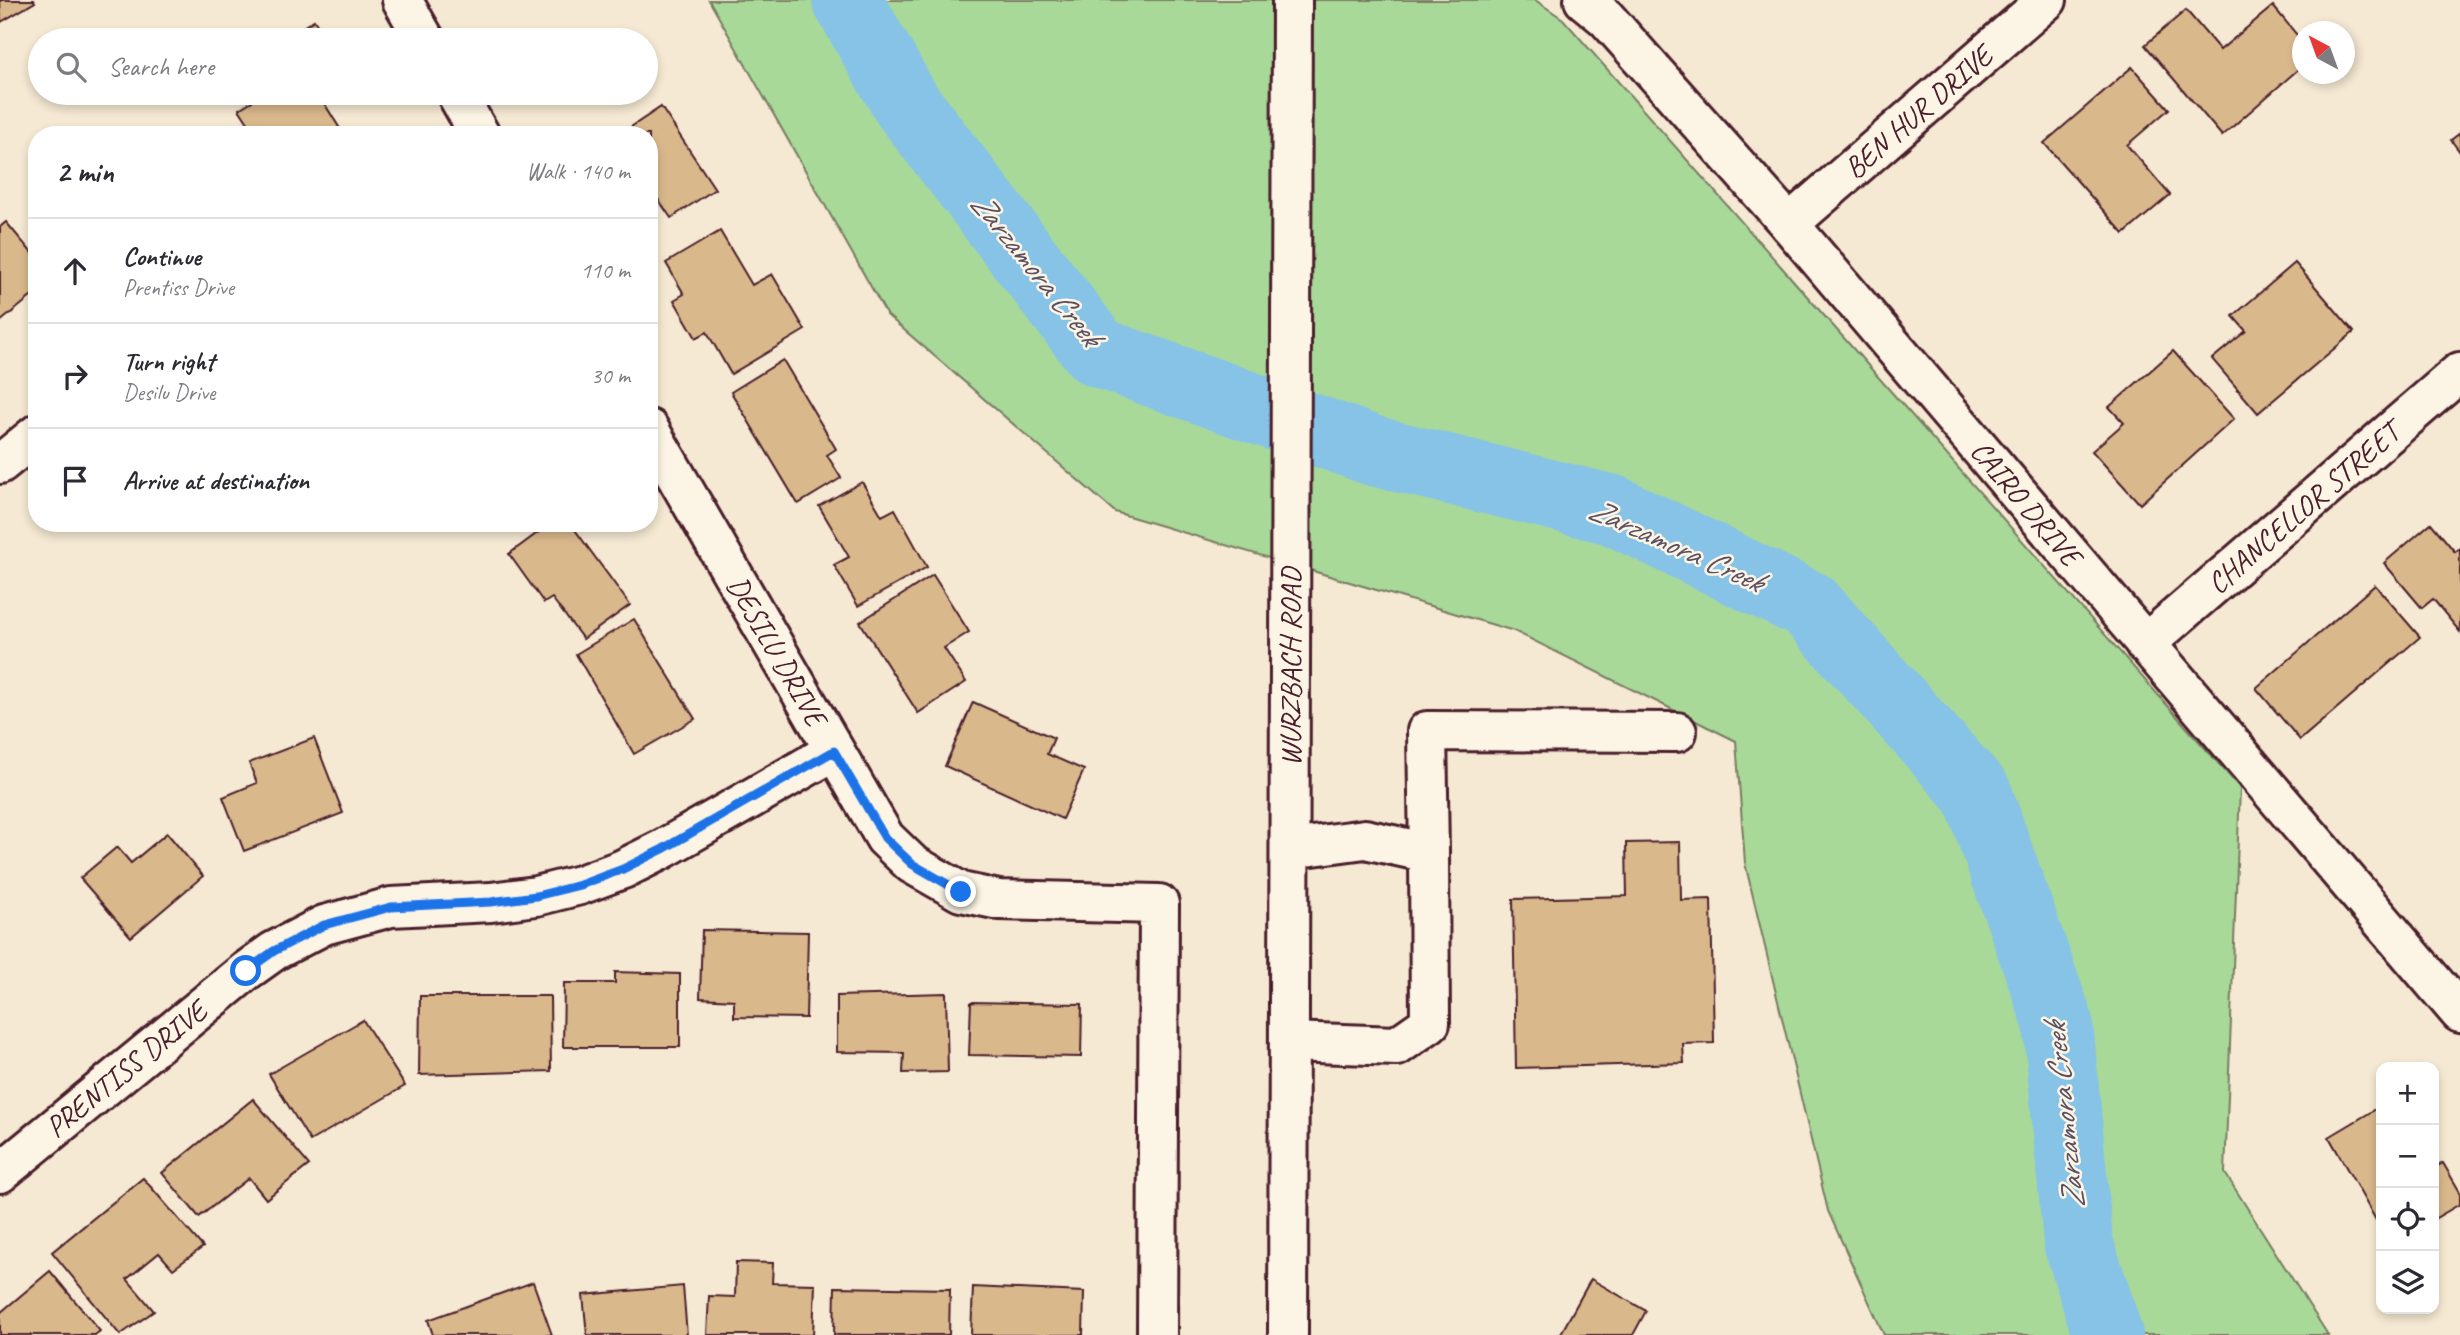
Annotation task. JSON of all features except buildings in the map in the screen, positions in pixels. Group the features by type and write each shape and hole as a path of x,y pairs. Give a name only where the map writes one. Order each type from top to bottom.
{"street":[{"path":"402,0 418,28"},
{"name":"WURZBACH ROAD","path":"1288,1335 1292,0"},
{"name":"CAIRO DRIVE","path":"1584,0 1606,18 1788,224 2460,1013"},
{"name":"BEN HUR DRIVE","path":"1788,224 2047,0"},
{"path":"463,105 475,126"},
{"name":"CHANCELLOR STREET","path":"2145,644 2460,372"},
{"path":"0,464 28,441"},
{"name":"DESILU DRIVE","path":"658,445 885,838 912,864 961,892 999,900 1159,904 1157,1335"},
{"path":"1289,1042 1397,1046 1430,1023 1427,731 1677,732"},
{"name":"PRENTISS DRIVE","path":"0,1173 246,971 274,951 304,935 324,925 391,907 491,902 536,896 580,885 623,869 663,849 834,751"},
{"path":"1290,849 1365,839 1429,853"}],"green space":[{"path":"709,0 1535,0 1563,19 2240,788 2225,1173 2328,1335 1884,1335 1828,1211 1745,863 1736,741 1514,631 1115,512 887,315"}],"waterway":[{"name":"Zarzamora Creek","path":"847,0 907,105 1097,352 1374,451 1613,510 1810,606 1977,793 2058,1022 2078,1242 2108,1335"}],"route":[{"path":"246,971 274,951 324,925 391,907 491,902 536,896 580,885 623,869 834,751 885,838 912,864 961,892"}]}
